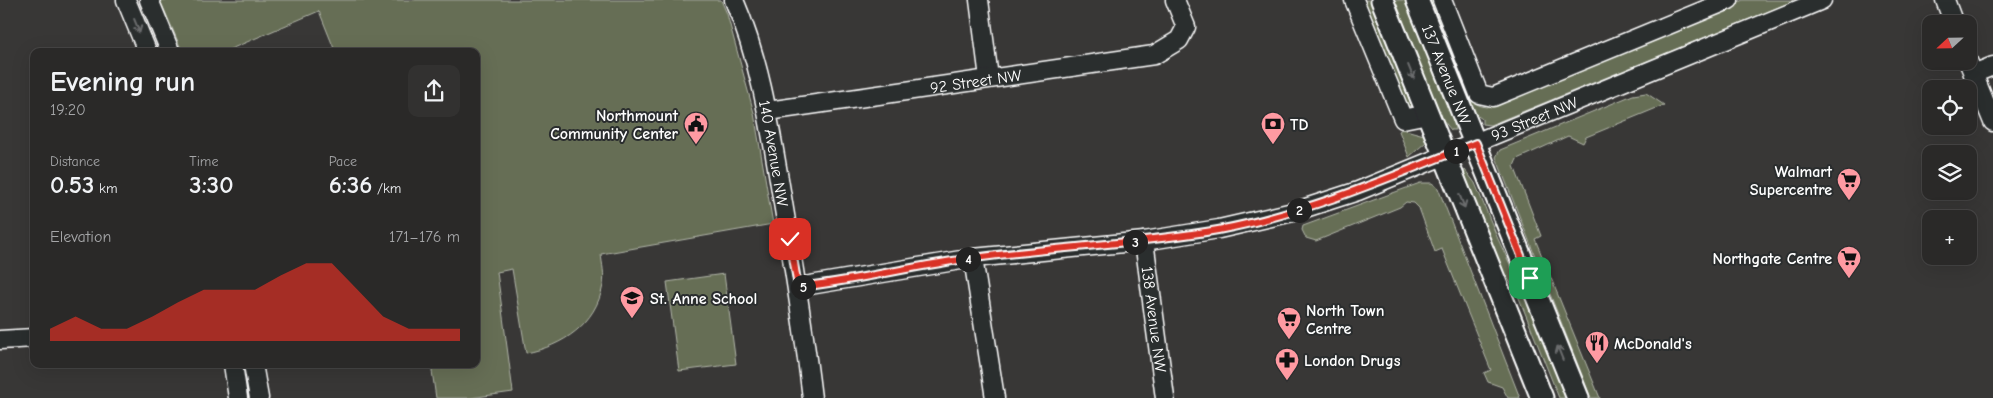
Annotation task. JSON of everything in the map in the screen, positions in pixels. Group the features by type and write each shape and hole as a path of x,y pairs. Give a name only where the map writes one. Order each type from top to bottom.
{"main road":[{"name":"137 Avenue NW","path":"1382,0 1542,398"},
{"name":"137 Avenue NW","path":"1417,0 1578,398"},
{"path":"1488,266 1541,363 1555,398"}],"street":[{"path":"126,0 146,48"},
{"path":"149,0 169,48"},
{"name":"140 Avenue NW","path":"734,0 748,33 768,111 798,287 812,398"},
{"path":"979,0 989,78"},
{"name":"92 Street NW","path":"768,111 1154,55 1179,40 1186,27 1175,0"},
{"name":"137 Avenue NW","path":"1354,0 1403,119 1428,114"},
{"name":"137 Avenue NW","path":"1442,0 1479,94 1493,97 1729,0"},
{"name":"93 Street NW","path":"798,287 973,258 1144,241 1219,229 1293,212 1358,191 1822,0"},
{"path":"1945,0 1951,15"},
{"path":"1978,67 1993,66"},
{"path":"1972,70 1993,122"},
{"name":"138 Avenue NW","path":"1144,241 1165,398"},
{"path":"973,258 995,398"},
{"path":"0,340 30,338"},
{"path":"234,368 238,398"},
{"path":"254,368 259,398"}],"green space":[{"path":"160,0 721,0 727,14 754,113 773,224 601,254 604,273 603,285 599,299 585,322 565,339 540,350 526,353 512,269 497,272 513,392 470,398 436,398 432,368 480,368 480,48 334,48 319,11 233,48 181,48"},
{"path":"1357,0 1373,0 1412,101 1410,109 1407,110"},
{"path":"1389,0 1407,0 1453,114 1455,130 1451,130 1443,120 1419,62"},
{"path":"1423,0 1436,0 1467,84 1468,93 1474,102 1486,107 1538,87 1577,68 1743,0 1796,0 1490,125 1482,124 1482,119 1474,113"},
{"path":"1646,93 1664,105 1586,137 1583,143 1568,136 1517,159 1514,166 1541,236 1535,239 1600,398 1591,398 1496,157 1500,150 1633,95"},
{"path":"1402,129 1424,135 1426,142 1409,157 1399,131"},
{"path":"1465,170 1475,183 1498,239 1526,298 1567,398 1559,398 1517,293 1493,255 1462,175"},
{"path":"1420,183 1432,183 1438,188 1520,398 1508,398 1502,387 1488,382 1484,373 1491,370 1442,249 1435,252 1419,208 1414,203 1406,202 1400,207 1316,241 1306,238 1302,230 1303,226"},
{"path":"724,274 736,364 679,371 667,282"}],"place":[{"name":"Northmount Community Center","path":"696,145"},
{"name":"TD","path":"1273,145"},
{"name":"Walmart Supercentre","path":"1849,201"},
{"name":"Northgate Centre","path":"1849,279"},
{"name":"St. Anne School","path":"632,319"},
{"name":"North Town Centre","path":"1289,340"},
{"name":"McDonald's","path":"1597,364"},
{"name":"London Drugs","path":"1287,381"}],"route":[{"path":"790,239 798,287 814,286 973,258 1144,241 1219,229 1293,212 1358,191 1476,143 1530,278"}]}
